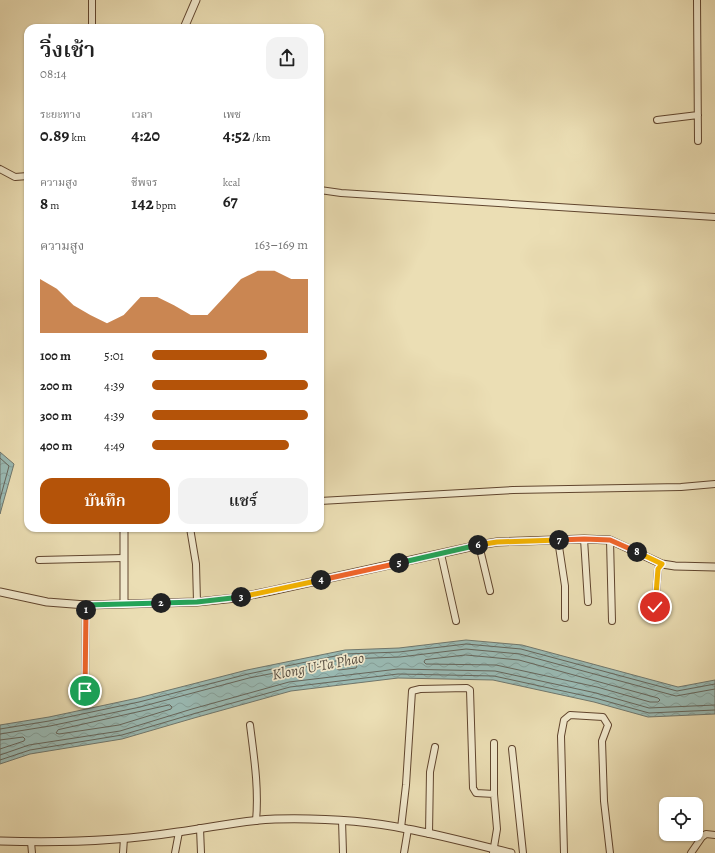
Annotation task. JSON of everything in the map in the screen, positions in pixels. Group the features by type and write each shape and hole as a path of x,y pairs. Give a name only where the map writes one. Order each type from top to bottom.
{"street":[{"path":"92,0 92,24"},
{"path":"186,24 196,0"},
{"path":"697,0 698,141"},
{"path":"657,120 698,114"},
{"path":"0,169 15,176 24,176"},
{"path":"324,191 341,193 715,217"},
{"path":"324,500 512,490 681,487 715,484"},
{"path":"124,532 124,603"},
{"path":"191,532 196,564 197,602"},
{"path":"584,539 588,602"},
{"path":"0,592 46,602 86,605 197,602 257,594 497,542 584,539 610,540 662,564 675,566 715,567"},
{"path":"558,540 565,586 565,618"},
{"path":"610,540 612,620"},
{"path":"479,545 490,591"},
{"path":"441,554 456,621"},
{"path":"39,560 124,558"},
{"path":"655,607 658,569 662,564"},
{"path":"85,691 86,605"},
{"path":"404,853 406,786 412,691 420,689 467,688 470,690 473,788 476,793 494,794"},
{"path":"564,853 561,736 564,720 570,715 603,717 608,725 602,741 604,800 610,853"},
{"path":"250,725 258,800 256,821"},
{"path":"493,851 497,830 494,794 494,743"},
{"path":"429,834 430,772 435,747"},
{"path":"512,749 523,853"},
{"path":"0,841 31,842 124,838 274,819 342,820 404,828 493,851 511,853"},
{"path":"342,820 343,853"},
{"path":"200,828 201,853"},
{"path":"175,853 179,832"},
{"path":"691,853 702,837 706,834 715,835"},
{"path":"123,853 124,838"},
{"path":"31,842 32,853"}],"water":[{"path":"0,452 14,464 0,514"},
{"name":"Klong U-Ta Phao","path":"466,640 522,645 678,687 715,680 715,714 648,717 594,702 493,680 398,678 291,691 122,739 30,754 0,764 0,725 49,717 138,698 247,670 345,650 399,648"}],"route":[{"path":"85,691 86,605 197,602 236,598 497,542 584,539 610,540 662,564 658,569 655,607"}]}
